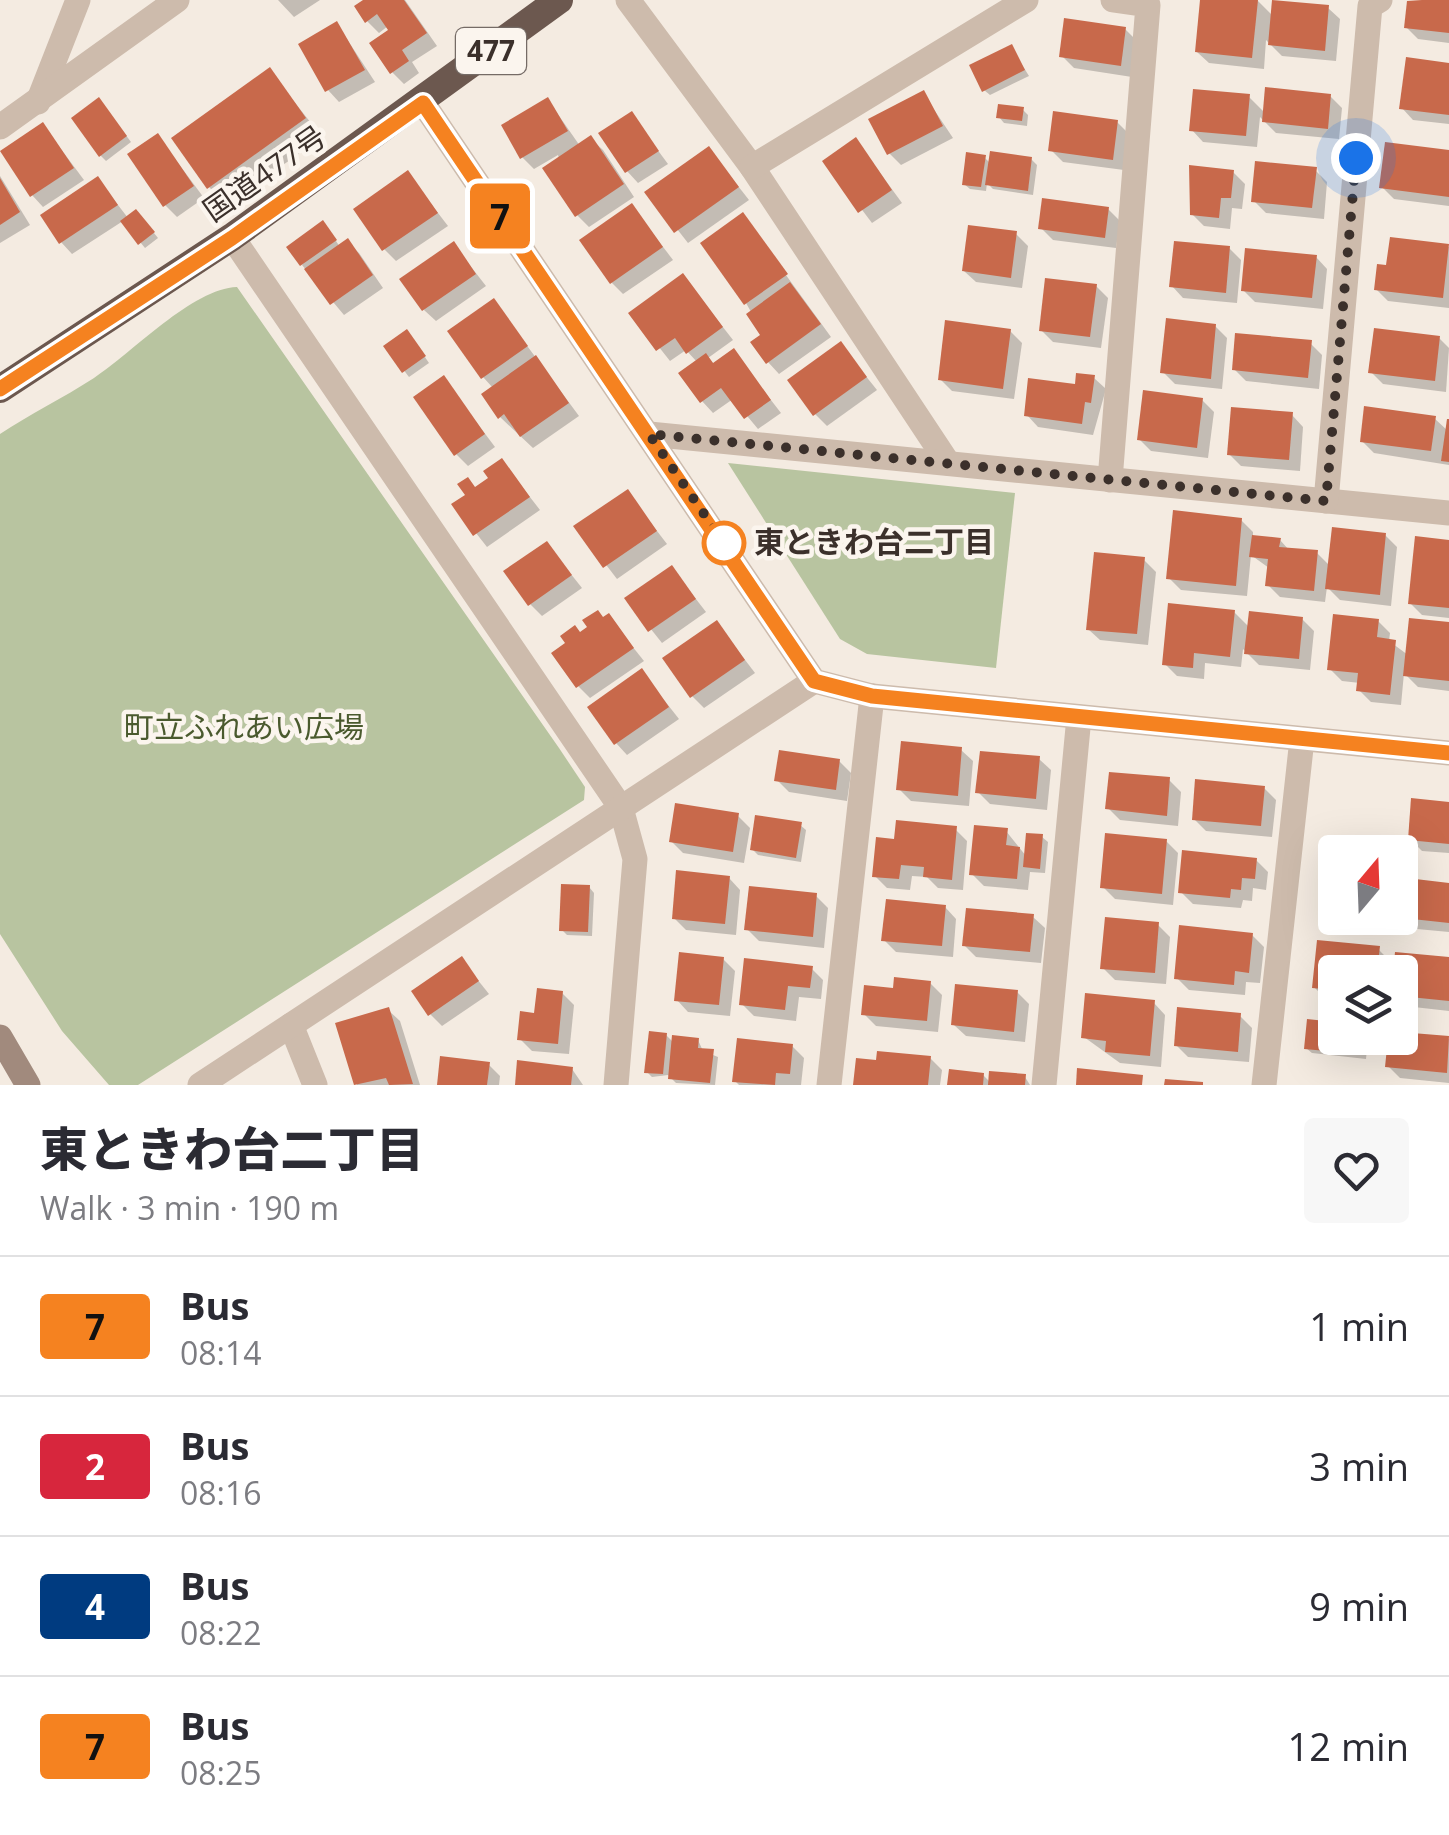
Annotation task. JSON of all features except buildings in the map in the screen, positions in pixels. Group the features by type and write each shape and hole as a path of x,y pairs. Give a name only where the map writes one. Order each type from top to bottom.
{"highway":[{"name":"国道477号","path":"0,388 232,238 423,103 559,0"}],"main road":[{"path":"0,1037 28,1085"}],"street":[{"path":"38,102 78,0"},
{"path":"0,127 177,0"},
{"path":"628,0 752,167 948,464"},
{"path":"752,167 1026,0"},
{"path":"1110,480 1152,3 1113,0"},
{"path":"1326,501 1370,6 1380,0"},
{"path":"423,103 814,681 872,696 1449,753"},
{"path":"232,238 621,808 635,859 616,1085"},
{"path":"649,434 1449,513"},
{"path":"200,1085 814,681"},
{"path":"829,1085 872,696"},
{"path":"1044,1085 1079,717"},
{"path":"1264,1085 1302,738"},
{"path":"291,1025 314,1085"}],"green space":[{"name":"町立ふれあい広場","path":"237,287 559,748 585,787 584,800 138,1085 109,1085 62,1031 0,934 0,434 94,378 201,298"},
{"path":"728,463 1015,493 996,668 867,654 840,639"}],"bus line":[{"name":"7","path":"0,389 232,238 423,103 814,681 872,696 1449,753"}],"place":[{"name":"東ときわ台二丁目","path":"724,543"}],"route":[{"path":"724,543 649,434 1326,501 1356,158"}]}
